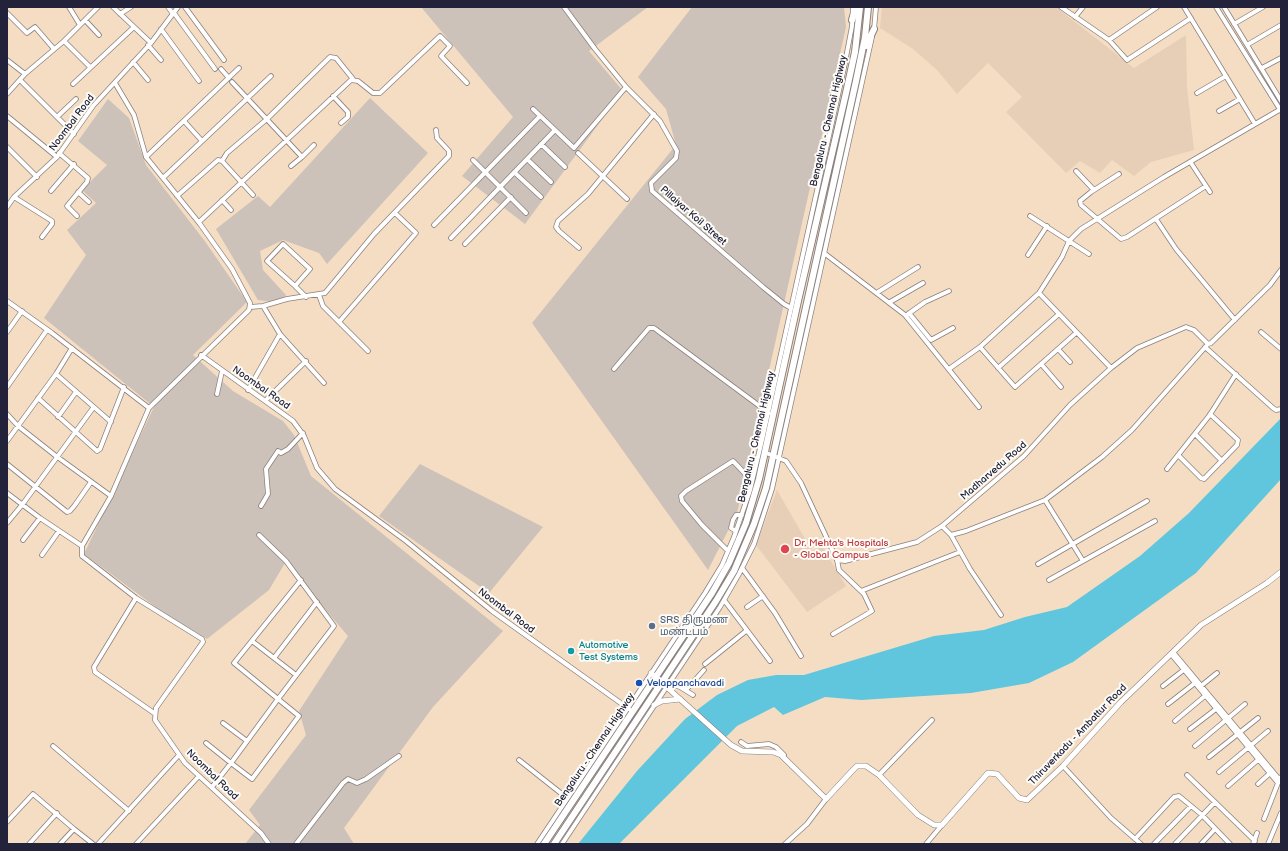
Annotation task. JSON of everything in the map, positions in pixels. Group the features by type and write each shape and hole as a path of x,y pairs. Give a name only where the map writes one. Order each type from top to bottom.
{"highway":[{"path":"852,20 856,7"},
{"name":"Bengaluru - Chennai Highway","path":"544,844 633,712 654,675 694,621 729,563 749,514 793,308 853,59 860,7"},
{"name":"Bengaluru - Chennai Highway","path":"554,844 666,684 734,571 758,512 776,456 865,37 868,7"},
{"path":"854,90 868,41 874,30"}],"main road":[{"name":"Thiruverkadu - Ambattur Road","path":"942,825 988,773 997,774 1019,798 1027,800 1062,766 1120,702 1201,625 1267,583 1281,572"},
{"path":"654,675 666,684 729,743 742,751 778,753 826,799 857,766 866,766 879,775 918,815 934,825 942,825"},
{"path":"654,705 666,700 682,700"}],"street":[{"path":"69,7 80,25"},
{"path":"7,94 25,74 64,41 98,7"},
{"path":"113,7 150,44 161,60"},
{"path":"120,14 131,7"},
{"path":"168,7 215,69"},
{"name":"Noombal Road","path":"7,207 14,197 37,177 58,155 93,106 150,44 178,7"},
{"path":"185,7 224,60"},
{"name":"Pillaiyar Koil Street","path":"564,7 595,50 626,88 654,114 664,126 678,155 651,183 652,191 763,287 793,308"},
{"path":"793,308 844,68 853,7"},
{"path":"562,844 654,705 666,684 724,600 742,568 765,513 776,456 824,253 874,30 876,7"},
{"path":"1060,7 1066,9 1108,40 1127,60 1191,18"},
{"path":"1075,17 1083,7"},
{"path":"1108,40 1157,7"},
{"path":"1184,7 1255,124"},
{"path":"949,370 980,347 1039,293 1062,257 1074,234 1096,218 1280,110 1216,7"},
{"path":"1224,7 1281,101"},
{"path":"1234,24 1263,7"},
{"path":"7,13 27,33 35,27 54,49"},
{"path":"85,20 99,35"},
{"path":"1247,44 1281,25"},
{"path":"73,84 134,27"},
{"path":"161,29 199,81"},
{"path":"178,196 218,160 222,161 232,149 267,119 330,57 336,58 354,79 373,93 380,92 440,36 450,46 441,56 467,83"},
{"path":"64,41 90,67"},
{"path":"1262,68 1281,58"},
{"path":"7,60 25,74"},
{"path":"133,62 148,80"},
{"path":"146,157 231,80 239,68"},
{"path":"221,69 302,157"},
{"path":"163,178 271,76"},
{"path":"1197,93 1226,76"},
{"path":"198,222 348,82 354,79"},
{"path":"20,80 74,134"},
{"path":"115,83 134,115 146,157 198,222 232,269 250,303 249,310 201,355 149,408 111,496 82,546 82,556 136,598 202,639 203,642 154,713 95,672 94,667 136,598"},
{"path":"533,109 574,148 626,88"},
{"path":"333,96 348,112 348,116 341,123"},
{"path":"57,117 76,99"},
{"path":"1219,111 1240,99"},
{"path":"579,248 559,231 556,227 558,221 588,194 654,114"},
{"path":"7,116 58,155 74,164 88,178 67,206 78,216"},
{"path":"434,225 540,116"},
{"path":"184,121 202,141"},
{"path":"250,307 263,306 287,298 306,297 325,293 374,234 449,156 449,151 437,138 436,130"},
{"path":"451,238 555,130"},
{"path":"542,144 565,167"},
{"path":"291,166 314,145"},
{"path":"7,147 37,177"},
{"path":"578,153 627,199"},
{"path":"527,159 551,182"},
{"path":"473,160 526,213"},
{"path":"222,161 252,195"},
{"path":"1192,163 1210,192"},
{"path":"51,191 74,164"},
{"path":"1076,171 1094,190"},
{"path":"514,172 541,197"},
{"path":"1119,174 1080,201 1082,205 1096,218 1121,239 1127,237 1156,219 1206,186"},
{"path":"78,192 89,202"},
{"path":"14,197 52,221 52,224 42,237"},
{"path":"465,244 511,197"},
{"path":"222,200 231,210"},
{"path":"339,322 416,233 395,213"},
{"path":"1030,216 1089,254"},
{"path":"1156,219 1176,248 1235,320"},
{"path":"1028,255 1047,226"},
{"path":"306,297 267,261 283,244 310,269"},
{"path":"824,253 907,314 979,407"},
{"path":"294,286 314,264"},
{"path":"878,292 918,267"},
{"path":"951,535 966,531 1045,500 1102,457 1132,430 1206,345 1214,341 1270,285 1281,270"},
{"path":"890,302 924,283"},
{"path":"907,314 925,302 949,291"},
{"path":"1039,293 1111,368"},
{"path":"319,295 323,306 368,351"},
{"path":"7,301 124,387 149,408"},
{"path":"263,306 280,334 306,361 324,383"},
{"path":"7,332 22,311"},
{"path":"998,368 1059,314"},
{"name":"Madharvedu Road","path":"838,560 845,561 918,542 942,526 1024,456 1070,405 1111,368 1137,348 1182,327 1192,329 1206,345 1273,408 1276,410 1281,409"},
{"path":"614,369 649,328 654,328 770,414"},
{"path":"929,341 953,328"},
{"path":"7,387 9,381 48,330"},
{"path":"1261,332 1281,349"},
{"path":"980,347 1015,387 1042,365 1076,333"},
{"path":"248,390 280,334"},
{"path":"7,441 56,374 72,348"},
{"path":"1058,349 1070,362"},
{"name":"Noombal Road","path":"201,355 248,390 266,400 291,419 303,434 317,468 335,489 406,541 492,611 633,712"},
{"path":"266,400 306,361"},
{"path":"1042,365 1061,387"},
{"path":"217,394 222,371"},
{"path":"56,374 93,408 111,422"},
{"path":"1167,469 1210,414 1236,374"},
{"path":"38,398 97,451 100,450 124,387"},
{"path":"58,416 76,392"},
{"path":"7,523 22,505 56,456 93,408"},
{"path":"7,414 18,426 56,456 111,496"},
{"path":"1178,455 1204,479 1238,442 1210,414"},
{"path":"261,506 268,494 266,469 278,451 281,453 288,449 303,434"},
{"path":"1195,434 1222,461"},
{"path":"537,844 627,708 654,675 705,593 728,551 742,515 762,452 776,456 788,463 801,483 838,560 839,570 861,591 872,613 833,634"},
{"path":"728,551 702,525 682,501 681,496 686,491 732,461 752,481"},
{"path":"7,464 67,512 76,505 91,482"},
{"path":"7,493 40,518 82,546"},
{"path":"1045,500 1083,561"},
{"path":"1038,564 1074,545 1147,501"},
{"path":"736,531 731,528 733,520 736,515 742,515"},
{"path":"23,540 40,518"},
{"path":"1049,580 1155,521"},
{"path":"942,526 951,535 960,552 1001,615"},
{"path":"42,556 59,531"},
{"path":"212,787 334,626 286,560 259,535"},
{"path":"861,591 960,552"},
{"path":"742,568 763,596 801,656"},
{"path":"206,743 252,779 299,716 234,663 300,580"},
{"path":"747,607 763,596"},
{"path":"724,600 770,661"},
{"path":"274,658 317,602"},
{"path":"705,664 746,631 746,629"},
{"path":"252,641 296,675"},
{"path":"1172,653 1195,683 1250,746 1269,774 1279,780"},
{"path":"1185,669 1202,686 1216,709 1227,719"},
{"path":"1163,686 1185,669"},
{"path":"686,690 704,670"},
{"path":"1202,686 1217,673"},
{"path":"1168,704 1195,683"},
{"path":"666,684 686,690 693,695"},
{"path":"1175,721 1207,695"},
{"path":"1195,746 1245,704"},
{"path":"1190,729 1216,709"},
{"name":"Noombal Road","path":"154,713 158,725 173,743 179,755 199,776 263,835 269,844"},
{"path":"1209,757 1258,718"},
{"path":"879,775 932,720"},
{"path":"223,723 247,741"},
{"path":"1219,772 1268,731"},
{"path":"740,742 747,746 764,744 773,745 787,760"},
{"path":"53,746 129,811"},
{"path":"98,844 179,755"},
{"path":"296,844 343,783 348,780 356,783 366,779 399,756"},
{"path":"1259,758 1279,780"},
{"path":"1228,786 1259,758"},
{"path":"519,760 567,798"},
{"path":"1062,766 1111,818 1141,844"},
{"path":"1258,784 1269,774"},
{"path":"1187,775 1254,843 1257,833"},
{"path":"136,844 199,776"},
{"path":"1264,819 1279,780"},
{"path":"7,822 33,794 93,844"},
{"path":"1135,839 1174,797 1181,797 1202,815 1227,843"},
{"path":"785,844 807,824 826,799"},
{"path":"1175,844 1215,802"},
{"path":"1154,844 1192,806"},
{"path":"29,844 57,813"},
{"path":"1268,844 1281,813"},
{"path":"926,844 942,825"},
{"path":"60,844 74,828"},
{"path":"1201,844 1215,828"}],"shaded area":[{"path":"421,7 648,7 589,51 623,91 525,224 462,176 513,117"},
{"path":"692,7 844,7 846,27 737,513 708,570 532,323 676,145 666,109 638,77"},
{"path":"882,7 1056,7 1134,68 1186,35 1187,87 1194,150 1151,162 1134,176 1112,160 1100,173 1080,161 1066,173 1006,112 1022,97 988,63 957,94 937,70 913,49 880,28"},
{"path":"370,98 428,153 327,264 319,253 283,240 260,251 263,270 286,295 281,303 258,300 216,229 258,196 270,207"},
{"path":"108,99 129,118 146,165 204,240 247,302 193,355 233,391 283,421 294,435 311,476 503,631 433,707 344,828 354,844 245,844 260,825 249,810 306,735 299,711 348,636 285,563 269,590 207,639 161,611 84,554 154,407 44,318 86,255 67,230 96,203 82,190 107,165 78,141"},
{"path":"420,464 543,527 489,593 379,516"},
{"name":"Dr. Mehta's Hospitals - Global Campus","path":"777,490 812,551 822,546 846,586 807,612 756,545"}],"water":[{"path":"1281,418 1281,479 1196,573 1073,662 1029,683 971,693 861,700 825,697 783,715 774,707 737,726 619,844 578,844 637,771 685,719 717,695 748,680 776,675 804,675 934,636 984,630 1025,617 1067,607 1140,556 1189,513"}],"place":[{"name":"Dr. Mehta's Hospitals - Global Campus","path":"785,549"},
{"name":"SRS திருமண மண்டபம்","path":"652,626"},
{"name":"Automotive Test Systems","path":"571,651"},
{"name":"Velappanchavadi","path":"639,683"}]}
